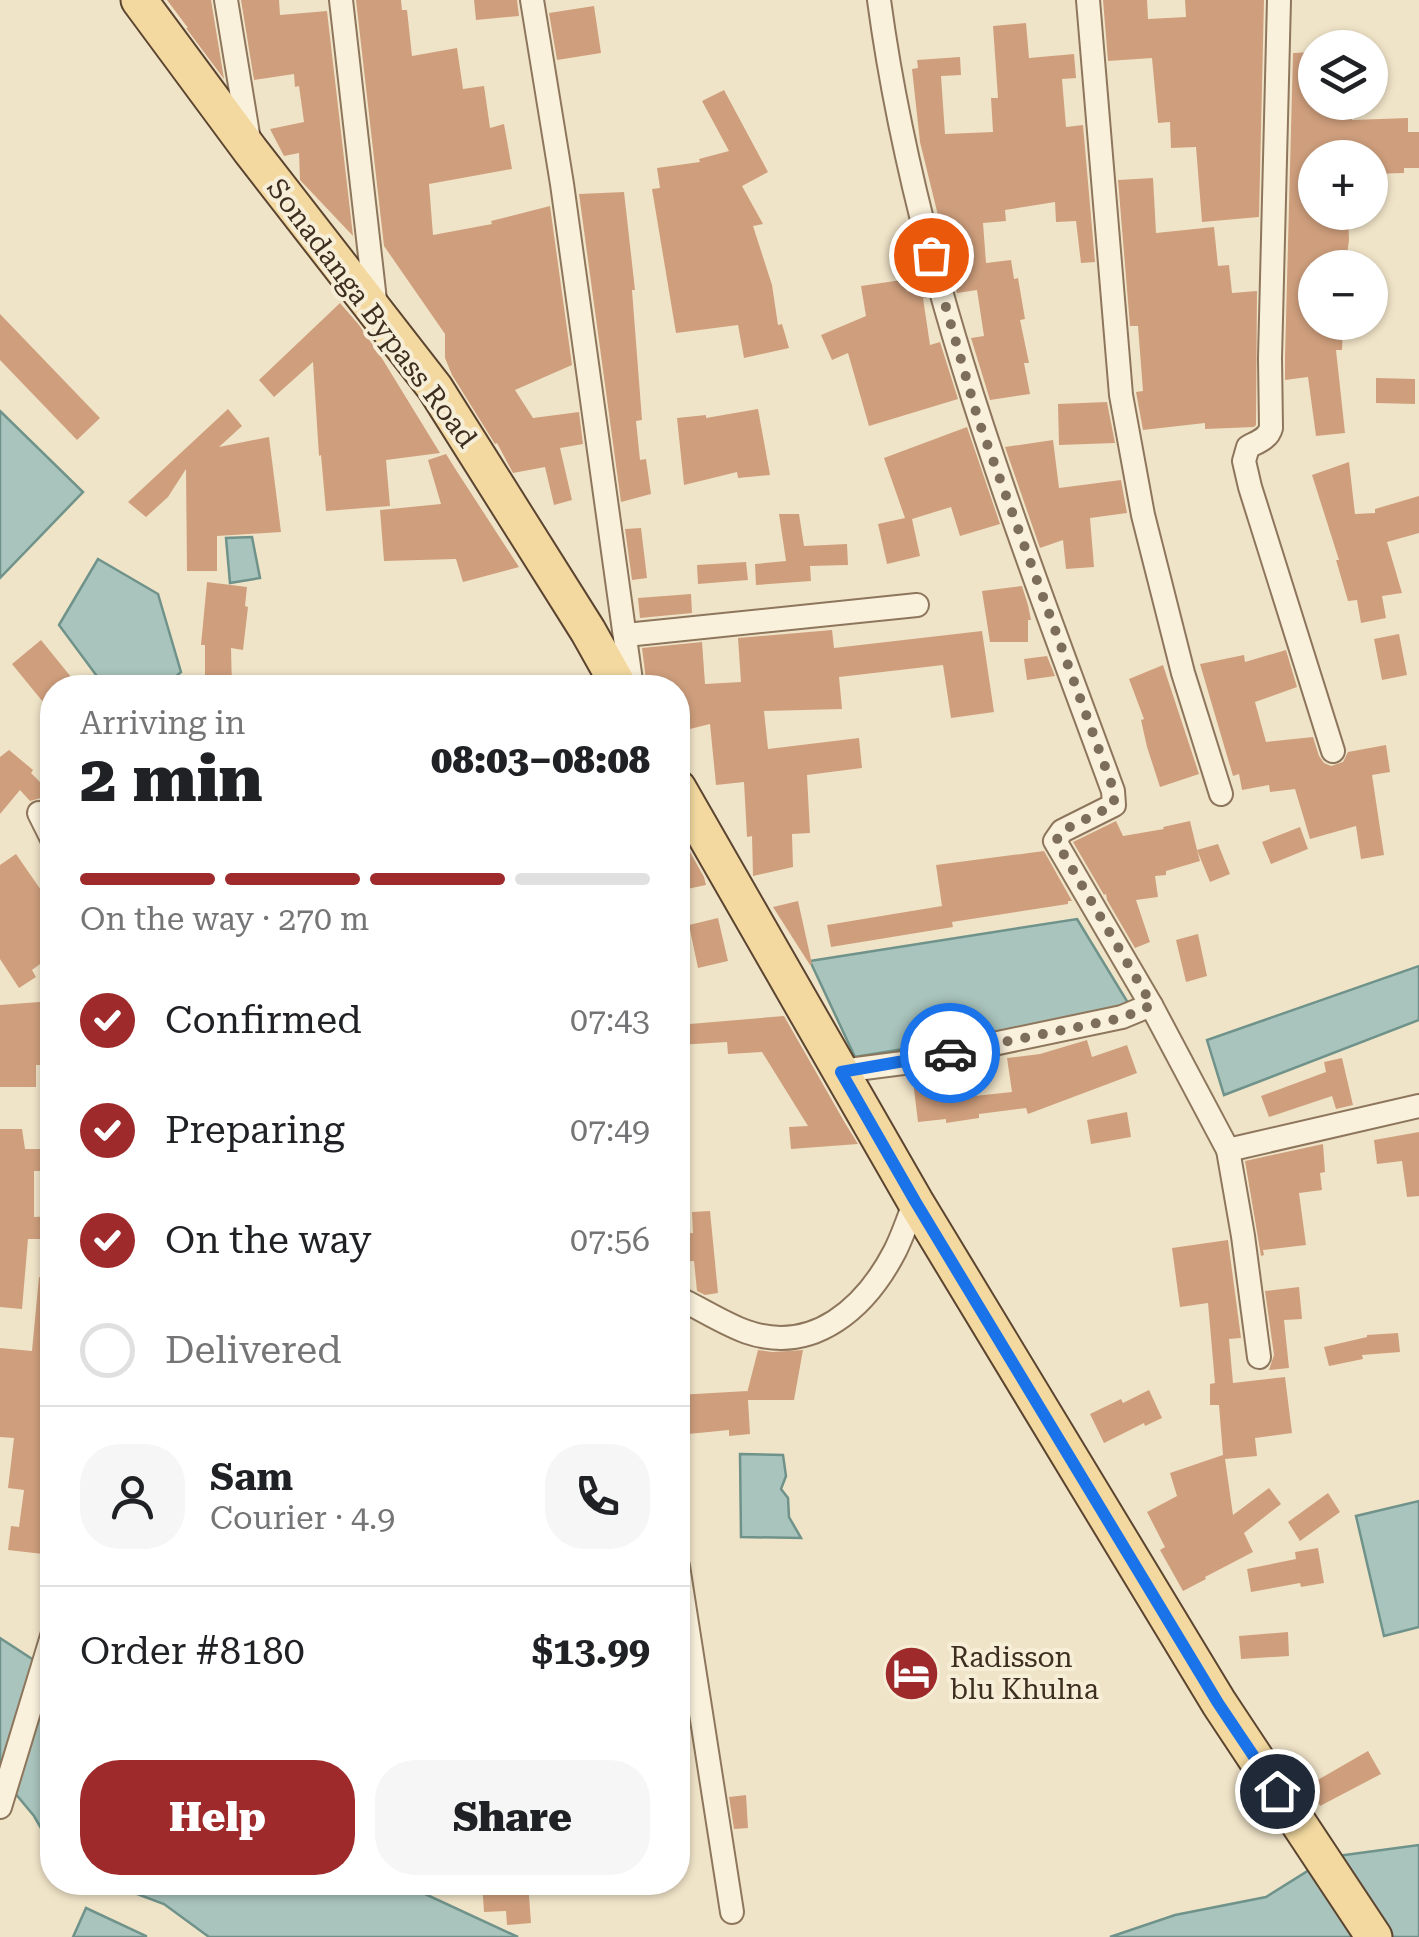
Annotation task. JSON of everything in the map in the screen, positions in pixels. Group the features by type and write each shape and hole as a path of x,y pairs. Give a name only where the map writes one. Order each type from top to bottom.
{"main road":[{"name":"Sonadanga Bypass Road","path":"139,0 435,388 613,675"},
{"path":"690,809 915,1201 1218,1703 1374,1937"}],"street":[{"path":"226,0 250,150"},
{"path":"341,0 376,312"},
{"path":"532,0 562,184 630,675"},
{"path":"879,0 904,146 940,292 984,437 1114,791 1114,805 1062,831 1056,841 1152,1005 1228,1150 1260,1356"},
{"path":"1088,0 1121,395 1143,516 1183,674 1221,794"},
{"path":"1279,0 1271,428 1270,434 1248,447 1244,461 1333,751"},
{"path":"626,636 916,605"},
{"path":"841,1072 1122,1018 1152,1005"},
{"path":"1228,1150 1419,1106"},
{"path":"690,1304 748,1332 788,1339 819,1332 843,1317 872,1288 895,1251 915,1201"},
{"path":"690,1643 732,1912"},
{"path":"0,1807 40,1678"}],"water":[{"path":"0,411 83,492 0,578"},
{"path":"252,537 260,578 230,583 226,538"},
{"path":"98,559 158,594 181,672 96,675 59,625"},
{"path":"1077,919 1133,1011 855,1057 810,961"},
{"path":"1419,966 1419,1020 1224,1095 1207,1040"},
{"path":"740,1454 783,1455 786,1476 781,1489 788,1498 789,1517 801,1538 741,1537"},
{"path":"1419,1501 1419,1627 1384,1636 1356,1516"},
{"path":"0,1638 40,1664 40,1826 0,1775"},
{"path":"1419,1845 1419,1937 1110,1937 1175,1915 1266,1897 1330,1857"},
{"path":"140,1895 427,1895 518,1937 209,1937 164,1904"},
{"path":"86,1908 146,1936 146,1937 73,1937"}],"building":[{"path":"167,0 211,0 224,79 186,28"},
{"path":"241,0 279,0 280,15 327,11 353,236 300,180 299,153 284,156 270,129 304,122 299,86 295,87 294,74 254,80"},
{"path":"356,0 401,0 402,10 407,10 412,56 457,48 463,89 484,86 490,128 504,124 512,169 429,184 433,235 492,224 491,221 550,206 572,365 515,390 533,418 579,412 583,444 560,448 572,500 554,505 545,467 513,473 452,375 445,358 445,334 384,246"},
{"path":"474,0 517,0 519,16 476,20"},
{"path":"1103,0 1147,0 1148,19 1186,17 1185,0 1264,0 1259,217 1202,222 1196,147 1171,148 1170,122 1158,123 1152,58 1108,61"},
{"path":"594,6 601,53 557,60 549,13"},
{"path":"1026,23 1029,58 1074,54 1076,78 1062,79 1066,127 1083,125 1095,262 1081,263 1076,221 1056,222 1055,202 1005,210 1006,221 983,223 986,263 1011,260 1014,279 1018,278 1025,319 1020,320 1029,363 1024,363 1030,394 990,400 971,338 984,336 977,290 957,293 920,142 912,69 918,68 917,60 960,57 961,75 941,76 945,134 993,132 991,98 998,98 993,26"},
{"path":"1293,53 1298,53 1298,120 1408,118 1408,132 1419,132 1419,168 1404,168 1404,173 1388,173 1388,140 1298,140 1298,230 1349,230 1348,250 1298,250 1298,340 1342,340 1342,350 1336,350 1345,433 1316,436 1308,377 1285,380"},
{"path":"724,90 768,172 742,186 763,224 753,226 772,285 778,325 782,324 789,348 744,358 738,325 676,333 652,189 660,188 657,168 700,162 699,159 729,151 702,101"},
{"path":"1153,178 1156,233 1214,227 1218,266 1229,265 1232,293 1257,291 1254,427 1205,429 1205,423 1143,430 1136,392 1143,391 1138,326 1130,326 1118,180"},
{"path":"624,192 635,290 642,420 636,421 640,460 646,459 651,494 621,502 579,194"},
{"path":"922,277 930,345 940,342 958,399 869,426 848,353 832,360 821,335 866,316 861,286"},
{"path":"340,303 383,360 440,453 386,460 390,506 326,511 313,362 274,397 259,380"},
{"path":"0,314 100,418 77,440 0,360"},
{"path":"1376,378 1415,379 1415,404 1376,403"},
{"path":"1107,402 1115,443 1059,445 1058,404"},
{"path":"228,409 242,426 219,447 269,437 281,532 217,536 217,571 187,571 186,469 168,497 146,517 128,502"},
{"path":"758,409 770,475 738,478 737,472 684,485 677,418 706,418"},
{"path":"967,427 1000,524 960,536 951,507 912,519 920,556 887,564 878,524 905,518 884,458"},
{"path":"1053,440 1059,488 1121,480 1127,513 1090,518 1094,567 1066,569 1063,540 1040,548 1005,447"},
{"path":"446,454 519,567 463,582 456,559 384,561 380,510 441,504 428,460"},
{"path":"1349,462 1355,514 1375,513 1375,509 1419,496 1419,533 1387,542 1402,593 1382,596 1386,618 1361,623 1357,600 1348,601 1312,475"},
{"path":"779,514 799,514 804,546 847,544 848,565 810,566 811,581 756,585 755,564 786,561"},
{"path":"641,528 647,578 632,580 625,529"},
{"path":"746,562 748,580 698,584 697,565"},
{"path":"207,582 247,587 243,650 231,648 232,675 205,675 205,645 201,645"},
{"path":"1022,586 1031,620 1028,642 990,642 982,591"},
{"path":"691,594 692,613 640,618 638,598"},
{"path":"832,630 834,648 982,631 994,712 951,718 943,665 839,677 842,709 764,711 768,749 859,738 862,768 807,775 810,833 792,834 793,867 753,876 744,782 716,785 710,724 690,729 690,675 645,675 642,648 702,642 705,684 741,682 738,638"},
{"path":"1399,634 1407,675 1382,680 1374,639"},
{"path":"41,640 69,675 40,675 40,698 12,664"},
{"path":"1286,650 1297,687 1255,702 1266,742 1313,737 1319,756 1331,766 1343,762 1348,752 1386,745 1390,772 1372,775 1384,855 1361,859 1356,826 1310,839 1295,789 1270,792 1269,785 1242,790 1239,774 1233,776 1200,664 1244,655 1245,662"},
{"path":"1047,656 1055,676 1027,680 1024,659"},
{"path":"1163,665 1199,774 1160,787 1147,747 1141,720 1144,719 1129,679"},
{"path":"9,750 33,770 31,773 40,782 40,798 30,801 20,790 0,814 0,757"},
{"path":"1116,821 1123,836 1190,821 1200,861 1155,876 1158,897 1136,900 1150,942 1135,948 1073,842"},
{"path":"1300,827 1308,849 1271,864 1262,842"},
{"path":"1218,844 1230,874 1210,882 1197,850"},
{"path":"1044,851 1072,901 1068,904 831,947 827,925 942,906 936,865"},
{"path":"690,852 704,877 706,885 690,888"},
{"path":"16,854 40,889 40,964 32,970 36,977 19,988 0,959 0,865"},
{"path":"798,901 812,964 810,965 773,907"},
{"path":"718,918 728,961 698,968 690,925"},
{"path":"1198,934 1207,976 1186,982 1176,940"},
{"path":"40,1002 36,1087 0,1087 0,1005"},
{"path":"784,1016 858,1144 791,1149 789,1127 808,1126 762,1052 728,1054 727,1042 690,1044 690,1024"},
{"path":"1087,1040 1092,1057 1127,1045 1137,1073 1028,1114 1026,1108 946,1123 946,1119 918,1122 913,1081 934,1078 937,1100 1012,1092 1007,1058 1040,1054"},
{"path":"1342,1058 1353,1105 1336,1109 1332,1096 1269,1117 1261,1096 1326,1072 1324,1062"},
{"path":"1127,1112 1131,1137 1091,1144 1087,1120"},
{"path":"0,1129 22,1129 25,1149 40,1149 40,1171 34,1171 34,1217 40,1217 40,1239 28,1239 22,1309 0,1307"},
{"path":"1419,1132 1419,1196 1407,1197 1402,1161 1377,1164 1374,1140"},
{"path":"1323,1144 1322,1190 1299,1193 1306,1245 1263,1250 1261,1256 1245,1161"},
{"path":"710,1211 718,1293 705,1295 697,1291 694,1261 690,1261 692,1212"},
{"path":"1228,1240 1241,1338 1229,1339 1233,1383 1285,1377 1292,1433 1255,1438 1257,1456 1225,1459 1233,1515 1269,1488 1281,1504 1244,1533 1253,1552 1183,1591 1160,1550 1165,1547 1147,1512 1177,1496 1170,1473 1223,1455 1219,1405 1210,1405 1210,1384 1215,1383 1208,1303 1180,1307 1172,1248"},
{"path":"40,1277 40,1554 8,1550 11,1526 19,1527 24,1490 8,1488 14,1438 0,1437 0,1348 32,1351"},
{"path":"1299,1287 1302,1319 1284,1320 1289,1368 1269,1370 1274,1355 1265,1291"},
{"path":"1398,1333 1400,1352 1362,1355 1363,1359 1329,1366 1324,1347 1367,1335"},
{"path":"758,1350 803,1350 794,1400 748,1400 750,1434 729,1436 729,1430 690,1434 690,1394 747,1393"},
{"path":"1149,1390 1162,1418 1104,1443 1090,1414"},
{"path":"1328,1493 1340,1512 1300,1541 1288,1522"},
{"path":"1318,1548 1324,1583 1251,1592 1247,1569 1296,1559 1295,1552"},
{"path":"1288,1632 1289,1656 1241,1659 1239,1636"},
{"path":"1368,1751 1381,1774 1320,1806 1309,1785"},
{"path":"746,1795 748,1828 734,1829 729,1797"},
{"path":"483,1895 529,1895 531,1923 507,1925 506,1911 484,1912"}],"way so far":[{"path":"931,255 978,419 1114,791 1114,805 1062,831 1056,841 1152,1005 1122,1018 950,1053"}],"place":[{"name":"Radisson blu Khulna","path":"911,1673"}],"route":[{"path":"950,1053 841,1072 1218,1703 1277,1791"}]}
